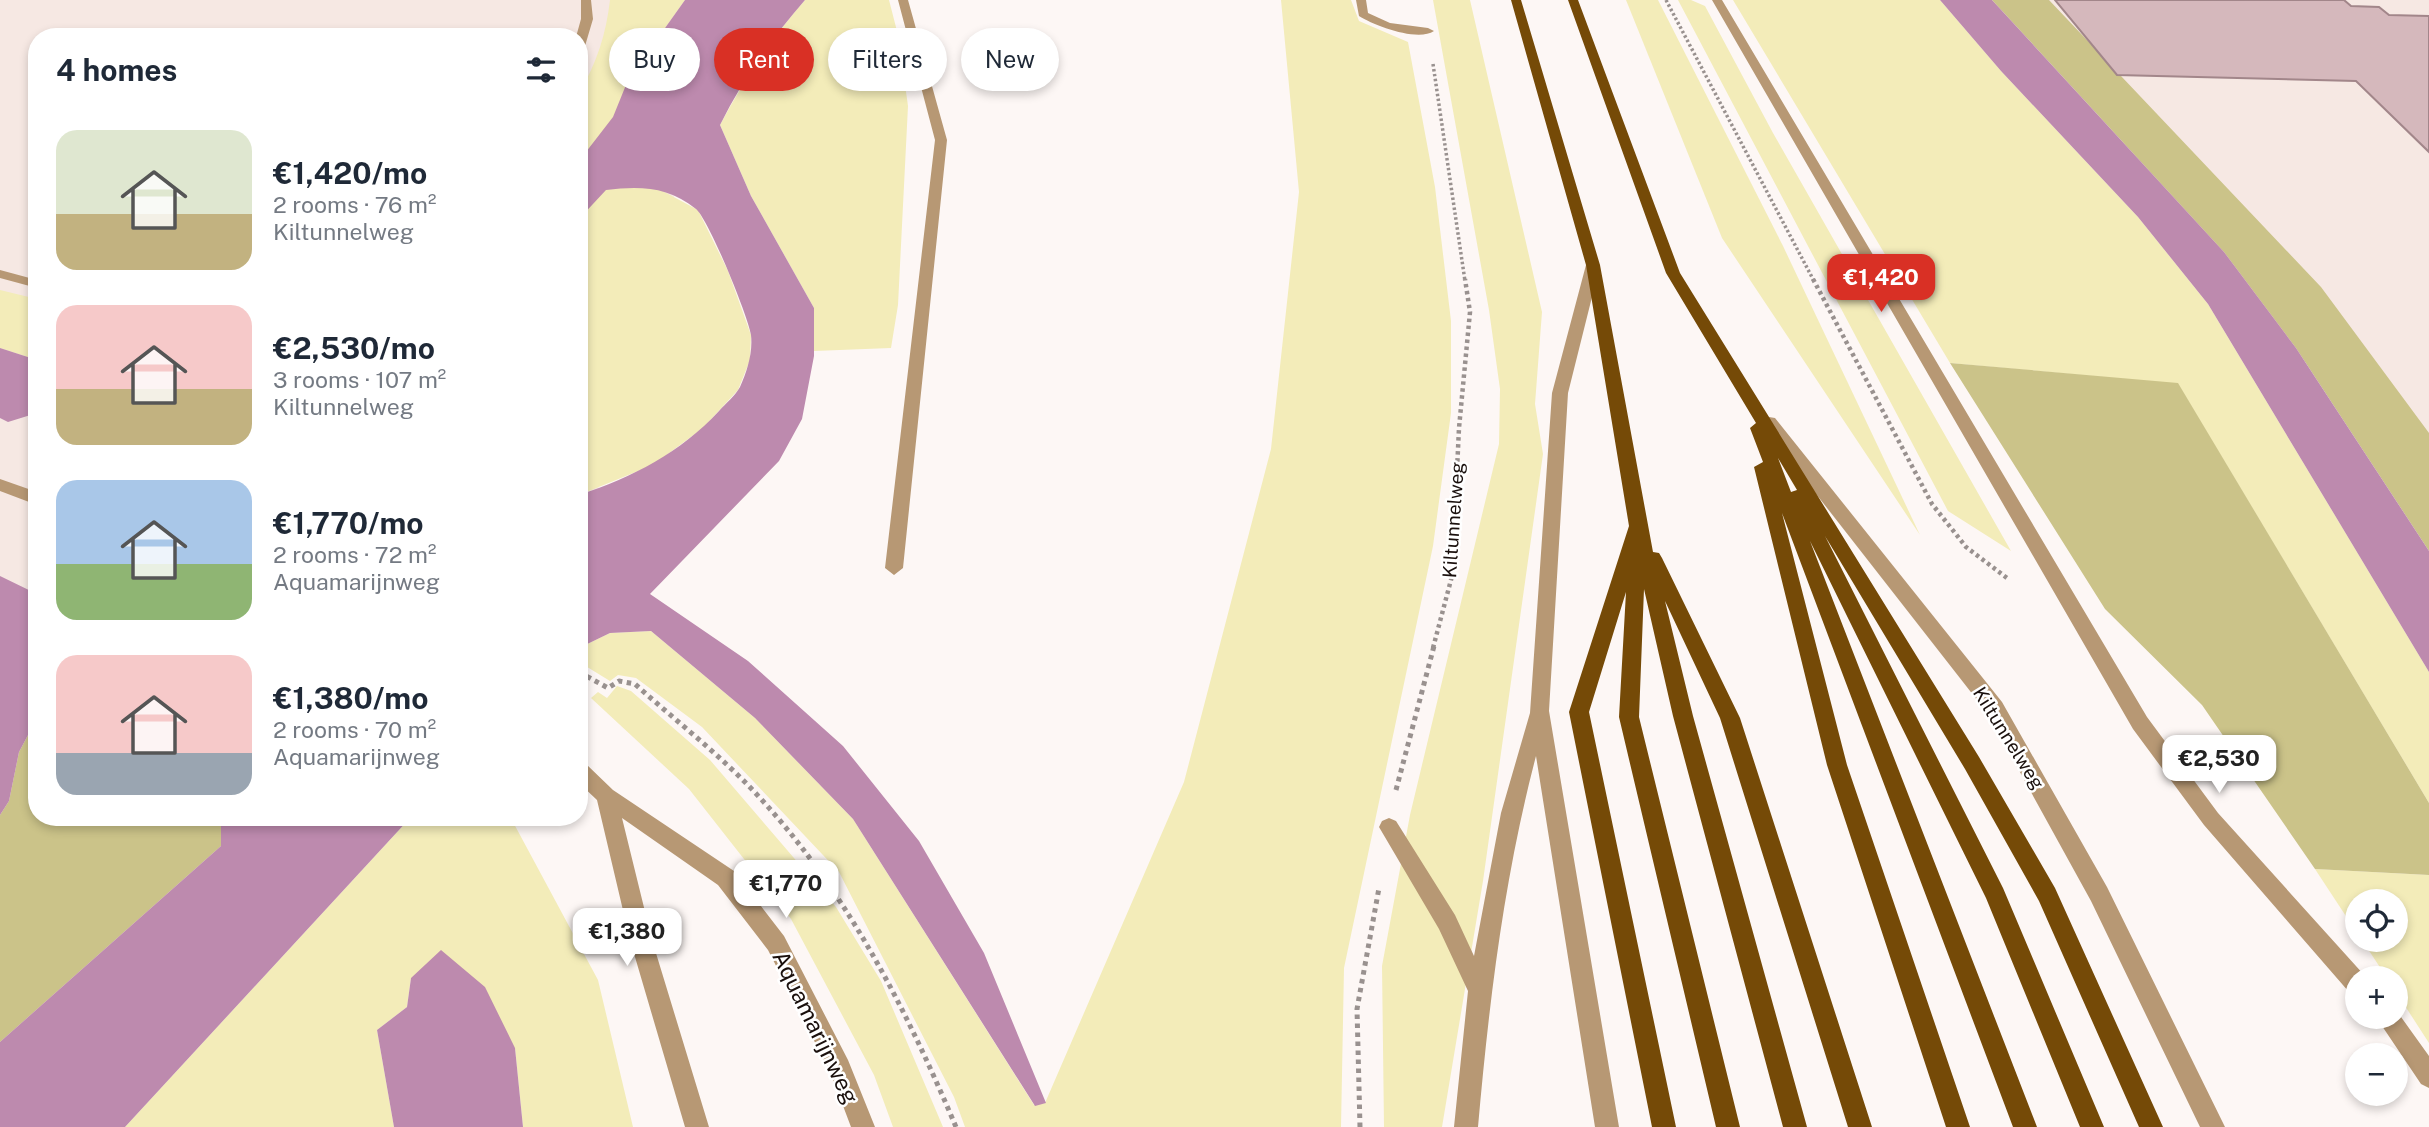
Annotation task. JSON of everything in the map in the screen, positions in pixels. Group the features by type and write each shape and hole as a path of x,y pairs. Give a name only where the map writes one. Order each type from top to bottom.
{"main road":[{"path":"1516,0 1593,265 1638,526 1683,716 1795,1127"},
{"name":"Kiltunnelweg","path":"1573,0 1672,273 1972,763 2047,895 2151,1127"},
{"name":"Kiltunnelweg","path":"1743,389 1837,765 1958,1127"},
{"name":"Kiltunnelweg","path":"1743,389 2025,1127"},
{"name":"Kiltunnelweg","path":"1743,389 1995,895 2092,1127"},
{"path":"1638,526 1579,712 1664,1127"},
{"path":"1638,526 1629,717 1728,1127"},
{"path":"1638,526 1730,718 1860,1127"}],"street":[{"path":"584,28 587,19 586,0"},
{"path":"894,568 941,140 903,0"},
{"path":"1361,0 1363,14 1373,21 1401,29 1429,31"},
{"path":"1717,0 2140,723 2211,819 2345,970"},
{"path":"1466,1127 1479,991 1511,813 1539,711 1560,393 1593,265"},
{"path":"0,274 28,282"},
{"name":"Kiltunnelweg","path":"1743,389 1996,708 2099,894 2213,1127"},
{"path":"0,485 28,496"},
{"path":"1539,711 1607,1127"},
{"name":"Aquamarijnweg","path":"588,779 606,796 726,878 776,943 834,1055 863,1127"},
{"path":"606,796 641,940 697,1127"},
{"path":"1390,827 1447,922 1479,991"},
{"path":"2396,1029 2429,1076"}],"path":[{"path":"1667,0 1932,504 1966,547 2007,578 2074,610"},
{"name":"Kiltunnelweg","path":"1360,1127 1357,1009 1396,787 1452,576 1459,428 1470,312 1429,31"},
{"path":"588,677 608,688 619,681 635,684 769,809 844,904 904,1013 956,1127"}],"shaded area":[{"path":"0,0 725,0 718,28 714,28 714,42 588,529 588,28 28,28 28,826 281,826 0,1070"},
{"path":"610,0 685,0 665,28 609,28 609,91 629,91 639,186 657,188 698,210 728,271 751,335 750,360 738,390 703,428 653,465 588,491 588,76 600,48"},
{"path":"685,0 805,0 783,28 714,28 714,91 739,91 720,125 751,196 814,308 814,356 802,419 779,461 650,594 748,661 843,746 919,841 984,953 1046,1103 1035,1106 853,819 755,718 651,631 610,633 588,644 588,492 655,462 704,426 740,387 750,355 751,342 743,309 727,269 696,209 675,196 642,188 606,190 588,209 588,149 613,117 624,91 700,91 700,28 665,28"},
{"path":"805,0 889,0 896,28 828,28 828,91 906,91 908,106 898,305 891,348 814,351 814,308 751,196 720,125 740,91 814,91 814,28 783,28"},
{"path":"1281,0 1351,0 1359,21 1408,42 1435,187 1451,321 1451,413 1433,546 1344,968 1341,1127 965,1127 954,1097 839,872 702,727 636,678 618,675 610,681 588,668 588,644 610,633 651,631 755,718 853,819 1034,1105 1045,1103 1184,782 1271,449 1299,192"},
{"path":"1433,0 1470,0 1542,312 1535,404 1543,454 1483,881 1442,1127 1384,1127 1382,966 1410,815 1499,444 1500,389 1489,310"},
{"path":"1626,0 1658,0 1783,246 1920,535 1722,238"},
{"path":"1678,0 1691,0 1705,6 1773,133 2011,551 1948,511"},
{"path":"1733,0 1940,0 2001,71 2138,217 2208,304 2429,672 2429,803 2178,384 1950,363"},
{"path":"1940,0 1992,0 2224,252 2296,348 2429,551 2429,672 2208,304 2138,217 2001,71"},
{"path":"1992,0 2049,0 2321,287 2429,433 2429,551 2296,348 2224,252"},
{"path":"2006,0 2429,0 2429,511"},
{"path":"0,290 28,297 28,357 0,348"},
{"path":"0,348 28,357 28,416 8,422 0,418"},
{"path":"1950,363 2178,383 2429,803 2429,875 2315,869 2202,705 2105,609"},
{"path":"0,576 28,590 28,735 19,752 9,801 0,815"},
{"path":"617,686 631,691 710,760 836,907 881,981 943,1127 893,1127 874,1075 791,919 689,789 591,698 598,692 607,698"},
{"path":"28,735 28,826 221,826 221,846 0,1042 0,815 9,801 19,752"},
{"path":"221,826 403,826 125,1127 0,1127 0,1042 221,846"},
{"path":"403,826 515,826 598,980 633,1127 523,1127 515,1048 411,978 407,1007 377,1030 394,1127 125,1127"},
{"path":"2315,869 2429,875 2429,1043 2408,1011 2408,966 2379,966 2370,952 2408,952 2408,889 2345,889 2345,915"},
{"path":"441,950 485,987 515,1048 523,1127 394,1127 377,1030 407,1007 411,978"}],"building":[{"path":"2055,0 2344,0 2351,6 2379,7 2389,15 2429,16 2429,152 2356,81 2117,75"}]}
